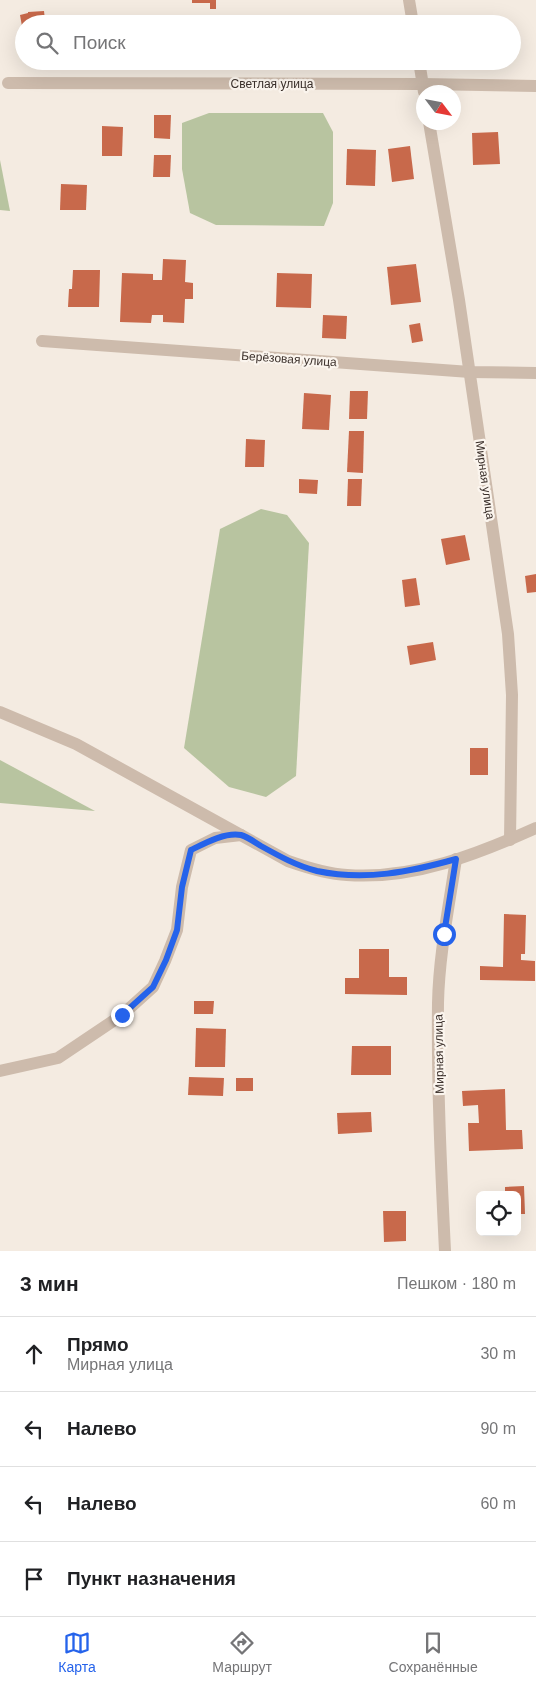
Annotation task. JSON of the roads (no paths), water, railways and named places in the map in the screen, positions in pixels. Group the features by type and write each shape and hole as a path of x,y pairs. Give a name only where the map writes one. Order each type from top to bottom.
{"street":[{"path":"409,0 412,15"},
{"path":"420,70 423,85"},
{"name":"Светлая улица","path":"8,83 416,88"},
{"name":"Светлая улица","path":"461,87 536,86"},
{"name":"Мирная улица","path":"430,130 470,372 508,634 512,695 510,840"},
{"name":"Берёзовая улица","path":"42,341 470,372 536,373"},
{"path":"0,712 76,744 288,861 316,870 347,876 380,875 421,869 510,840 536,828"},
{"path":"0,1071 58,1058 122,1015 153,987 166,960 177,930 182,887 191,850 215,838 241,835"},
{"name":"Мирная улица","path":"445,1251 438,1002 444,934 456,859"}]}
